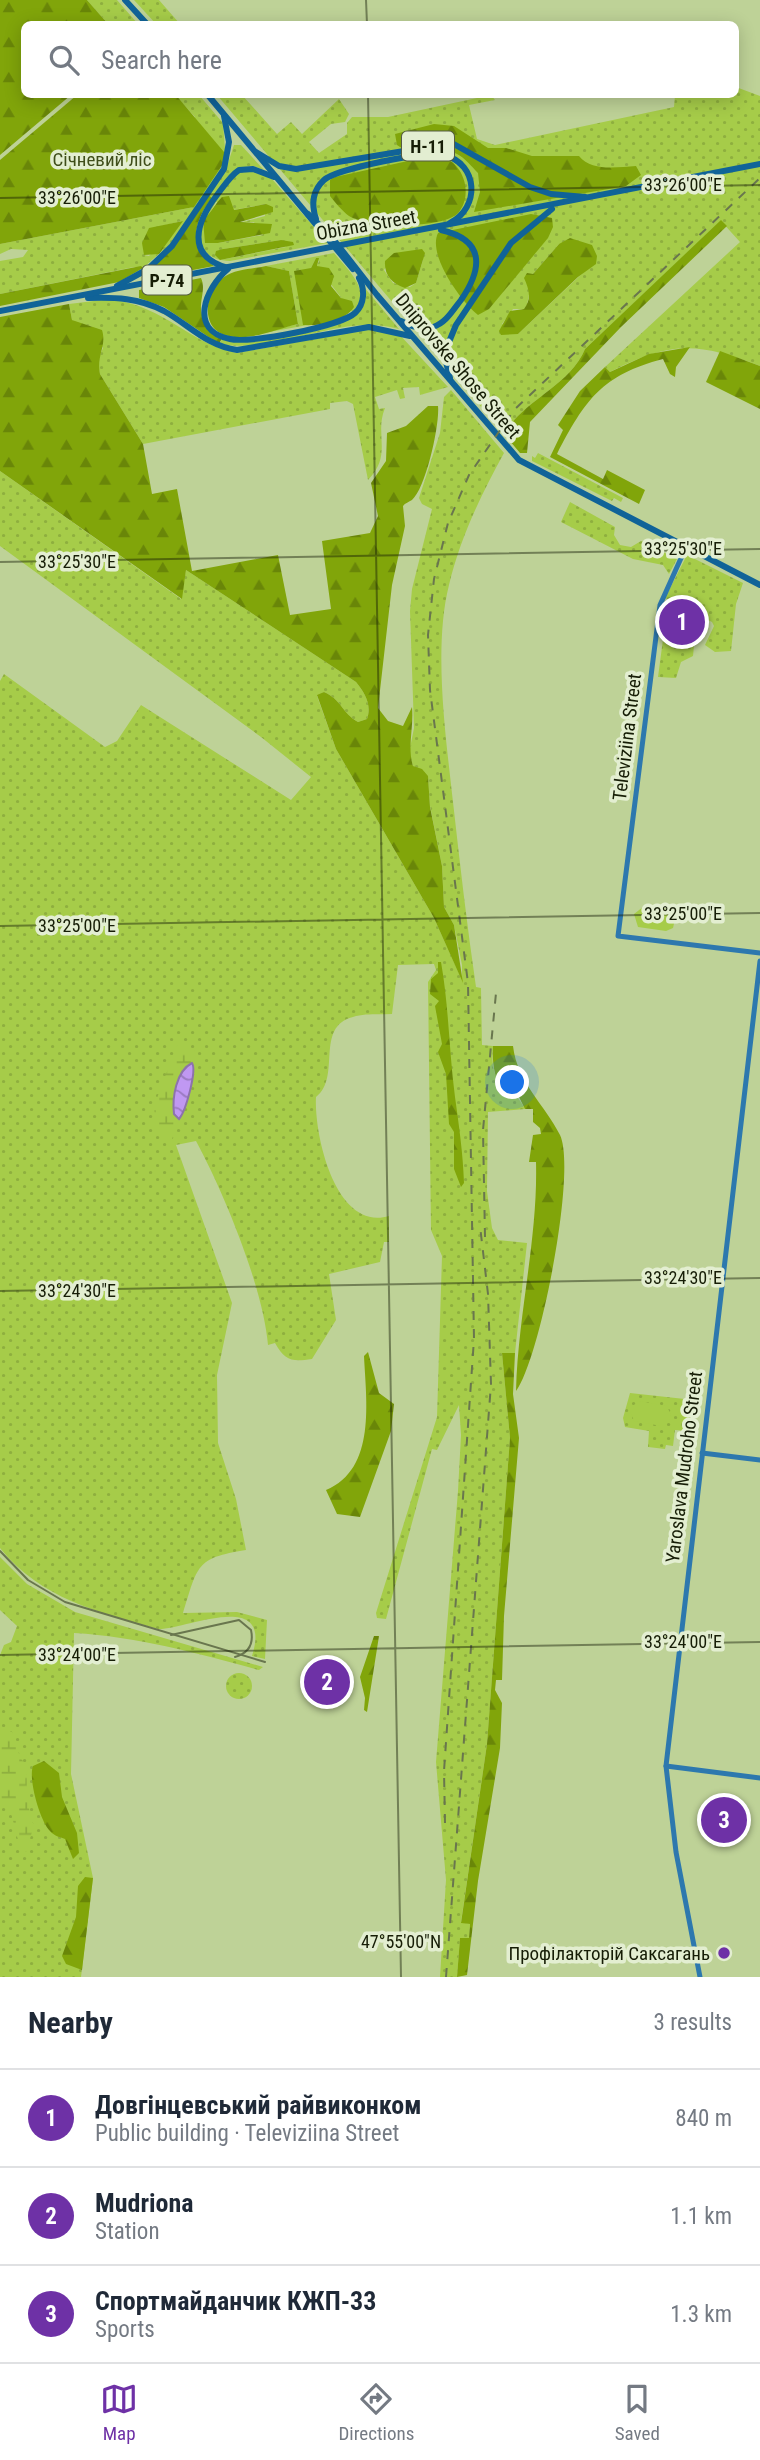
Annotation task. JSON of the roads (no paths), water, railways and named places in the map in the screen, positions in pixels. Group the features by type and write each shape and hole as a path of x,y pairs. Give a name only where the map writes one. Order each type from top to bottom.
{"main road":[{"path":"125,0 144,21"},
{"name":"Dniprovske Shose Street","path":"210,98 355,272 362,277"},
{"path":"104,291 134,278 160,258 200,206 227,162 229,142 224,114"},
{"name":"Н-11","path":"256,152 279,166 296,169 452,143 545,192 594,198"},
{"path":"317,221 313,199 316,189 327,178 436,154 460,163 470,178 472,189 471,201 464,213 435,229"},
{"name":"Obizna Street","path":"0,311 368,242 760,164"},
{"path":"230,268 214,262 204,254 198,234 202,214 239,170 253,169 278,179"},
{"path":"452,383 444,354 456,325 511,243 557,205"},
{"name":"Dniprovske Shose Street","path":"308,214 317,221 507,448 534,469 760,585"},
{"path":"398,319 420,328 438,325 452,313 474,281 477,265 471,247 456,235 435,229"},
{"name":"Н-11","path":"230,268 213,283 204,307 210,326 221,336 233,340 251,340 344,321 359,309 362,300 362,282 355,272"},
{"path":"68,298 124,298 146,303 217,346 237,350 369,327 400,331 414,338"}],"street":[{"name":"Televiziina Street","path":"686,547 660,605 618,936 760,953"},
{"name":"Yaroslava Mudroho Street","path":"700,1977 676,1852 666,1766 760,961"},
{"path":"702,1453 760,1460"},
{"path":"666,1766 760,1778"}],"water":[{"path":"192,1063 190,1091 179,1119 174,1114 176,1086 182,1072"}],"tram line":[{"path":"0,1551 28,1580 65,1602 265,1662"},
{"path":"171,1635 239,1620 251,1630 252,1640 247,1650 235,1657"}],"railway":[{"path":"445,1823 444,1771 474,1339 468,983 430,690 428,635 434,579 448,523 469,475 514,410 760,178"},
{"path":"485,1237 483,1130 496,993"},
{"path":"446,1977 491,1384 488,1294 480,1226"}],"place":[{"name":"Довгінцевський райвиконком","path":"682,622"},
{"name":"Mudriona","path":"327,1682"},
{"name":"Спортмайданчик КЖП-33","path":"724,1820"},
{"name":"Профілакторій Саксагань","path":"724,1953"}],"park label":[{"name":"Січневий ліс","path":"102,159"}]}
